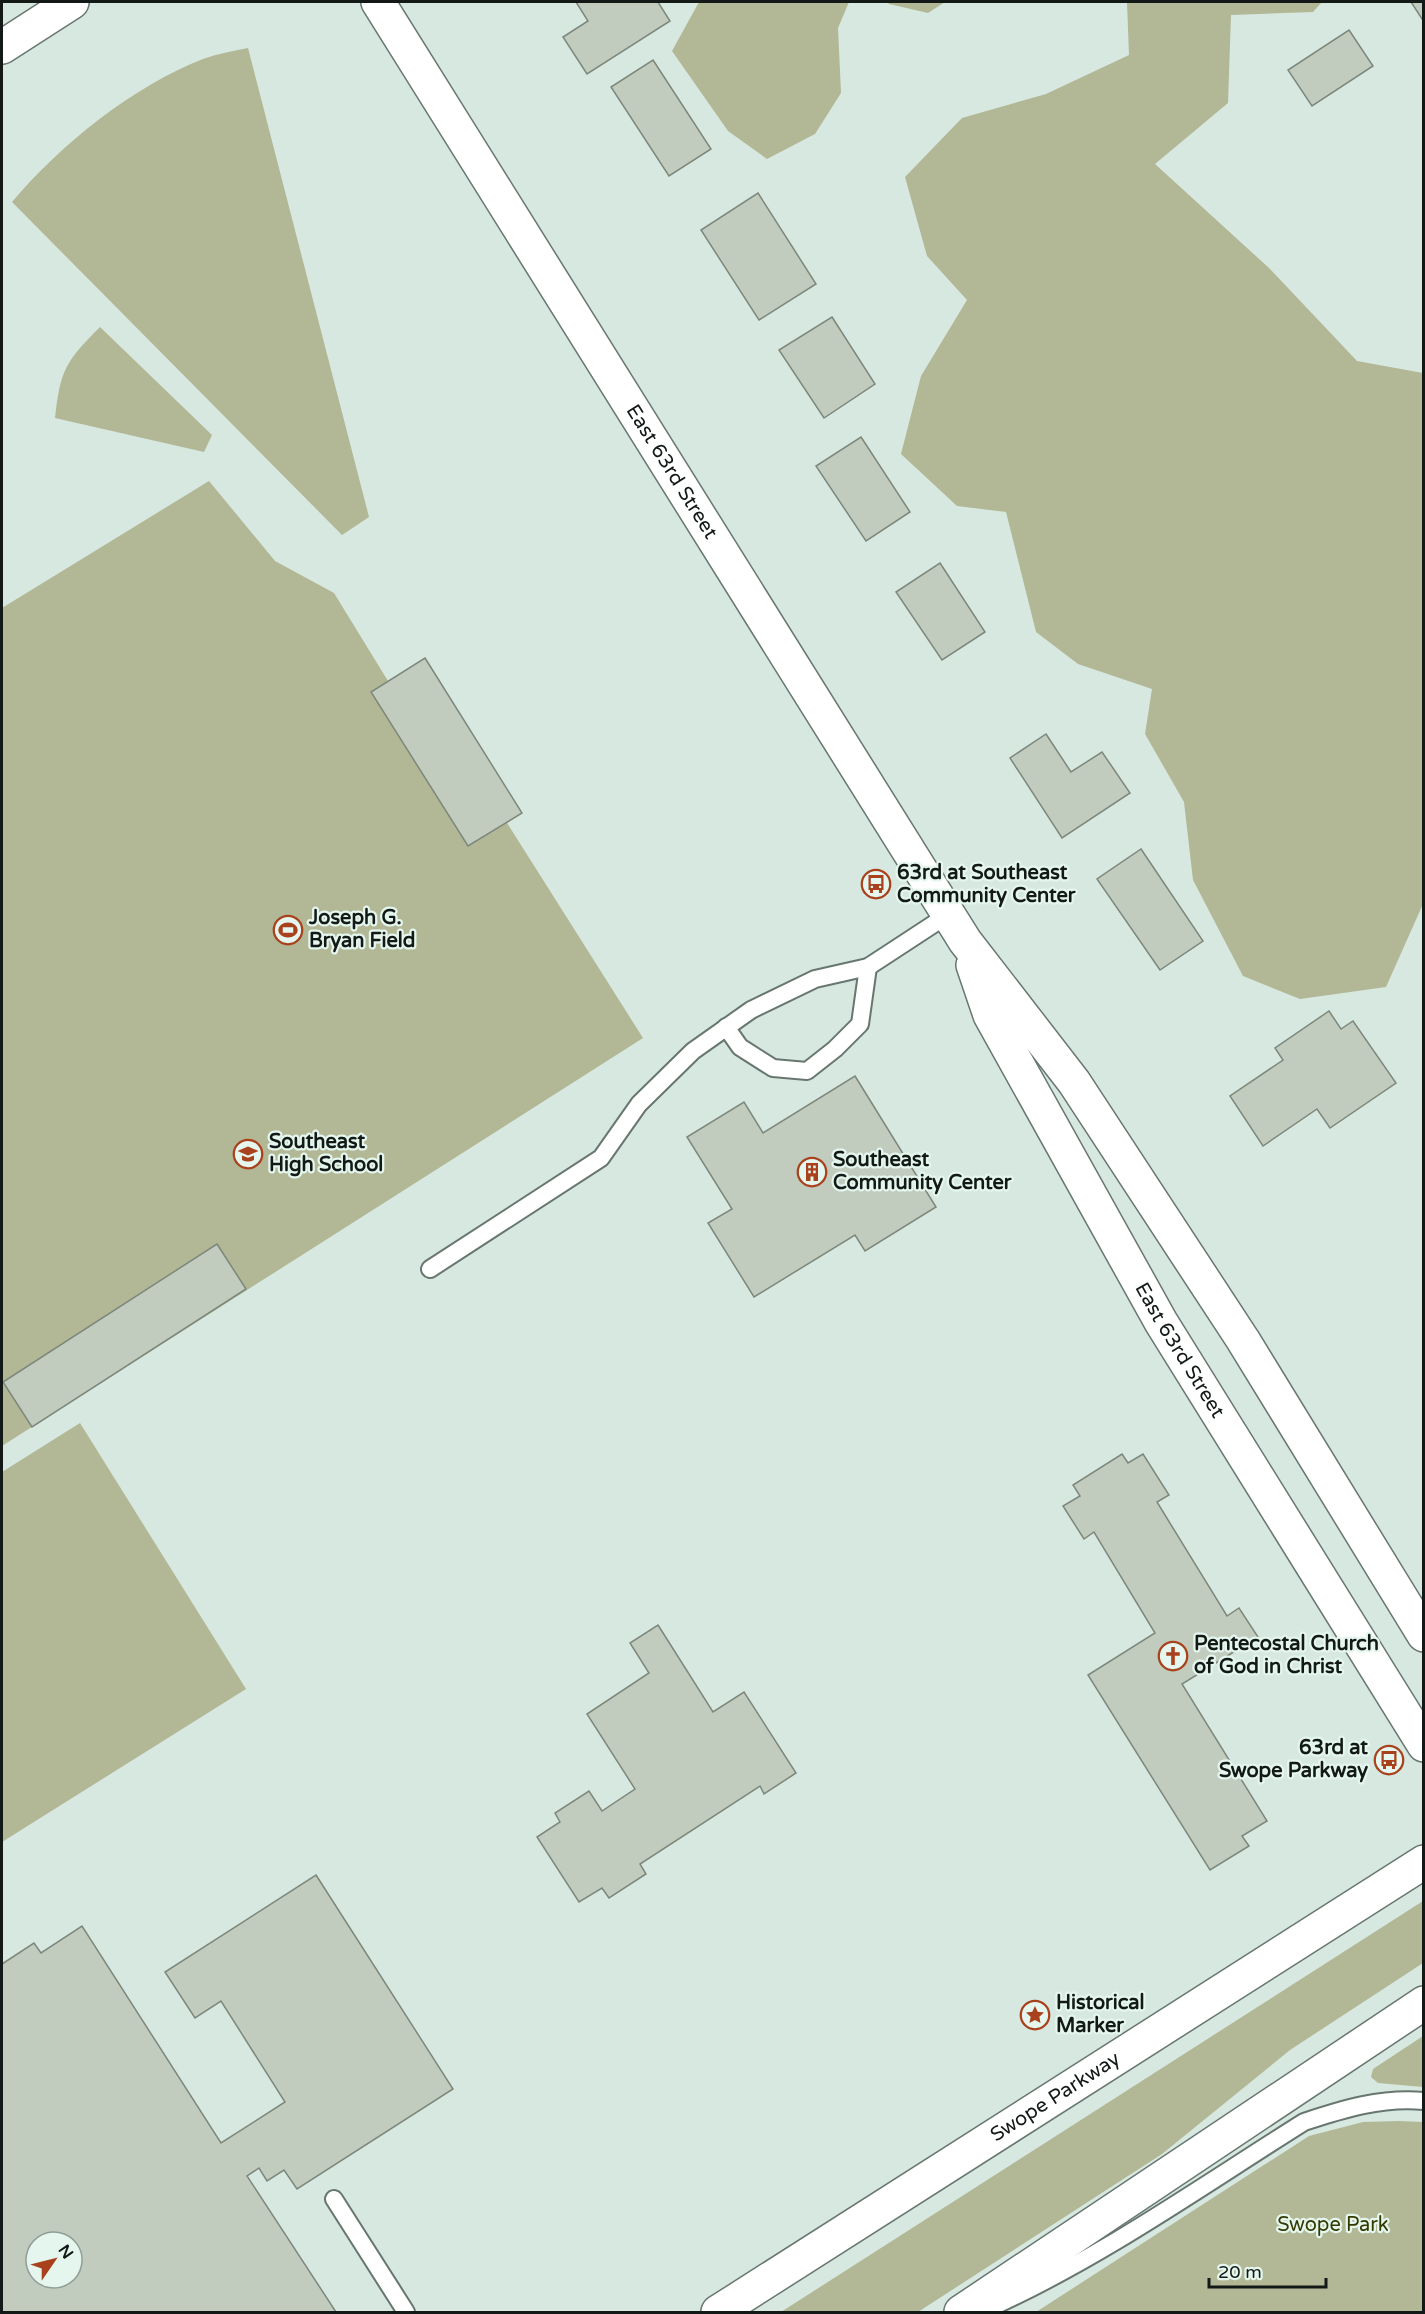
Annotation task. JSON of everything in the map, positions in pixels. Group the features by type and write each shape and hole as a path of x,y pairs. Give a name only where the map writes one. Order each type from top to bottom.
{"main road":[{"path":"2,47 72,2"},
{"name":"East 63rd Street","path":"378,2 957,927 1074,1082 1243,1340 1424,1635"},
{"name":"East 63rd Street","path":"957,927 990,1015 1161,1322 1424,1745"},
{"name":"Swope Parkway","path":"718,2313 1424,1862"},
{"path":"962,2313 1424,2003"}],"lane":[{"path":"430,1269 601,1158 639,1104 693,1051 751,1010 815,980 868,967 957,927"},
{"path":"726,1028 740,1047 773,1068 807,1071 835,1049 860,1023 868,967"},
{"path":"980,2313 1083,2261 1304,2122 1384,2100 1424,2101"},
{"path":"333,2199 406,2313"}],"green space":[{"path":"699,2 849,2 838,28 841,93 815,134 767,159 728,131 672,51"},
{"path":"887,2 945,2 928,13"},
{"path":"1127,2 1322,2 1313,12 1231,15 1228,103 1155,164 1269,268 1357,361 1423,373 1423,904 1386,987 1300,999 1243,976 1193,880 1184,802 1145,734 1152,689 1078,664 1036,632 1006,512 957,506 901,454 921,376 967,300 927,256 905,177 962,118 1046,94 1129,55"},
{"path":"248,48 369,517 342,535 12,202 31,180 75,139 124,101 176,71 203,59"},
{"path":"100,327 212,435 204,452 55,418 62,377 72,358"},
{"name":"Joseph G. Bryan Field","path":"209,481 275,561 334,593 388,681 425,658 522,813 507,823 643,1038 2,1446 2,608"},
{"path":"80,1423 246,1689 2,1842 2,1472"},
{"path":"1423,1901 1423,1963 1290,2050 1162,2154 918,2312 781,2312"},
{"path":"1423,2036 1423,2087 1378,2083 1371,2077 1373,2069"},
{"name":"Swope Park","path":"1363,2122 1423,2122 1423,2312 1036,2312 1309,2136"}],"building":[{"path":"576,2 658,2 670,21 587,74 563,37 588,21"},
{"path":"1411,2 1424,2 1424,22"},
{"path":"1349,30 1373,66 1312,106 1288,70"},
{"path":"653,60 711,149 669,176 611,87"},
{"path":"758,193 816,284 759,320 701,230"},
{"path":"832,317 875,384 824,418 779,350"},
{"path":"861,437 910,512 866,541 816,466"},
{"path":"940,563 985,632 942,660 896,592"},
{"path":"425,658 522,813 468,846 371,692"},
{"path":"1046,734 1071,772 1102,752 1130,793 1062,838 1010,758"},
{"path":"1141,849 1203,941 1160,970 1097,879"},
{"path":"1329,1011 1341,1029 1353,1021 1396,1083 1330,1128 1317,1109 1263,1146 1230,1096 1283,1060 1275,1048"},
{"name":"Southeast Community Center","path":"855,1076 936,1207 865,1251 855,1235 754,1297 708,1223 732,1209 687,1137 744,1102 763,1133"},
{"path":"217,1244 246,1289 32,1427 3,1382"},
{"name":"Pentecostal Church of God in Christ","path":"1122,1454 1128,1463 1143,1454 1169,1495 1157,1502 1227,1616 1239,1608 1258,1637 1182,1684 1267,1821 1242,1836 1249,1846 1210,1870 1088,1675 1155,1633 1094,1532 1084,1539 1063,1506 1080,1496 1073,1485"},
{"path":"658,1625 713,1712 744,1692 796,1773 764,1794 760,1786 640,1864 646,1874 609,1898 602,1888 579,1902 537,1837 560,1822 555,1813 589,1791 602,1811 635,1789 587,1714 649,1673 630,1643"},
{"path":"316,1875 453,2089 297,2189 284,2170 267,2181 259,2168 247,2176 336,2312 2,2312 2,1964 34,1943 41,1953 82,1926 221,2143 285,2102 221,2001 195,2018 165,1972"}],"place":[{"name":"63rd at Southeast Community Center","path":"876,884"},
{"name":"Joseph G. Bryan Field","path":"288,930"},
{"name":"Southeast High School","path":"248,1154"},
{"name":"Southeast Community Center","path":"812,1172"},
{"name":"Pentecostal Church of God in Christ","path":"1173,1656"},
{"name":"63rd at Swope Parkway","path":"1389,1760"},
{"name":"Historical Marker","path":"1035,2015"}]}
